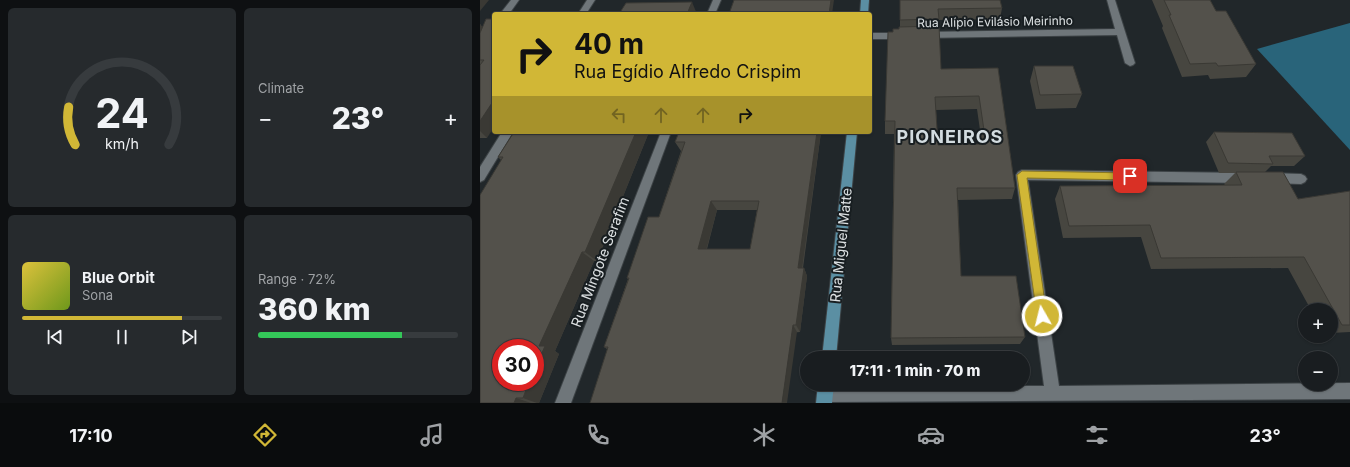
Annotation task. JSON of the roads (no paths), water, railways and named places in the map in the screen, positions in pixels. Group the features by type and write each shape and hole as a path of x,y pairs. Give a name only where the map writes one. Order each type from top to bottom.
{"main road":[{"path":"864,12 865,0"},
{"name":"Rua Miguel Matte","path":"830,351 852,134"}],"street":[{"path":"506,12 515,0"},
{"path":"583,12 591,0"},
{"path":"712,12 717,0"},
{"path":"1111,0 1130,63"},
{"name":"Rua Alípio Evilásio Meirinho","path":"872,36 1120,32"},
{"path":"480,177 507,134"},
{"name":"Rua Mingote Serafim","path":"563,403 665,134"},
{"path":"1053,394 1022,175 1301,178"},
{"path":"825,394 1053,394 1350,391"}],"district":[{"name":"PIONEIROS","path":"950,137"}]}
